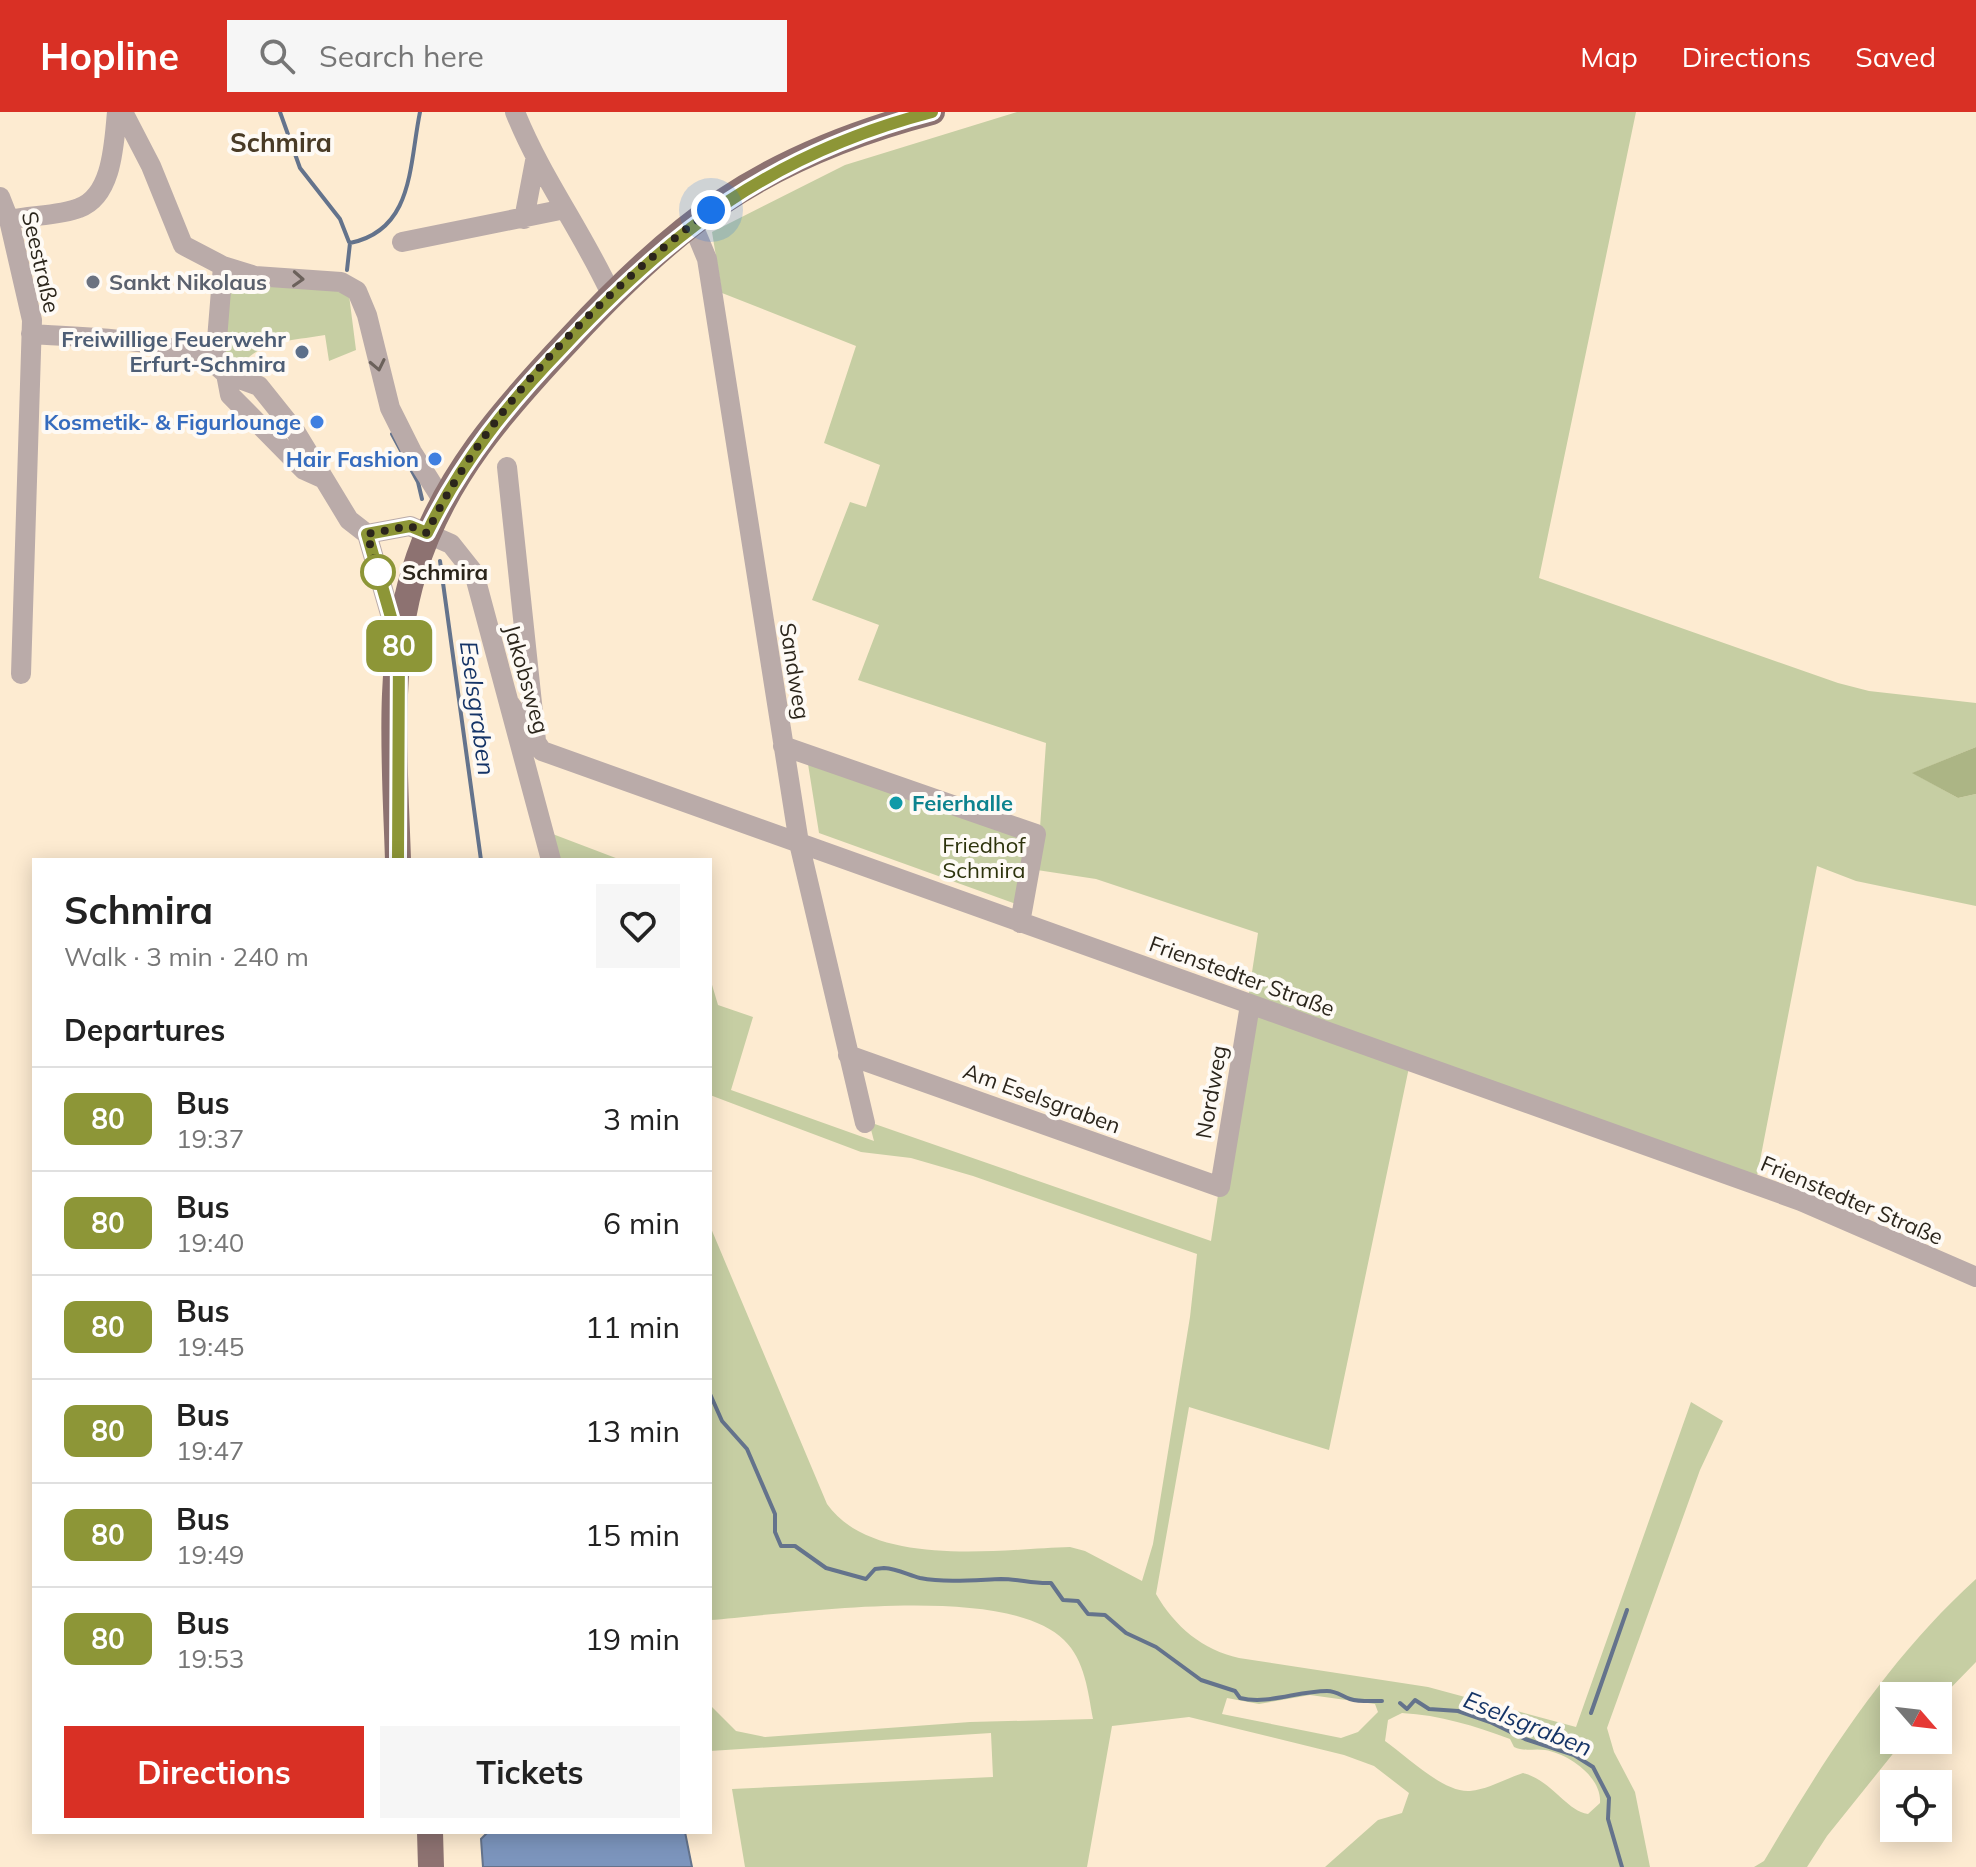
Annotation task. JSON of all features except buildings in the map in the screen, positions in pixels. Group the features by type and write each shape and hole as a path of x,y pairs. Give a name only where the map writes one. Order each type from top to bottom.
{"main road":[{"path":"398,858 399,645 413,574 427,533 443,501 495,422 611,294 723,201 779,169 873,127 932,112"},
{"path":"430,1834 431,1867"}],"street":[{"path":"9,220 78,209 91,201 101,191 120,112"},
{"path":"120,112 145,153 183,245 223,266 255,276 341,282 357,291 367,315 390,408 412,452 443,501"},
{"path":"515,112 535,161 611,294"},
{"path":"112,151 145,153"},
{"path":"524,219 535,161"},
{"name":"Seestraße","path":"0,197 9,220 32,320 21,674"},
{"path":"402,242 565,209"},
{"name":"Sandweg","path":"688,227 697,235 707,259 799,843 865,1123"},
{"path":"223,266 220,369 230,395 304,470 324,479 349,520 367,534 399,645"},
{"path":"31,334 150,345 199,356 220,369"},
{"path":"507,467 537,747"},
{"path":"367,534 410,526 427,533"},
{"name":"Jakobsweg","path":"427,533 451,544 474,573 498,672 510,704 550,858"},
{"path":"510,704 537,747"},
{"path":"783,746 1036,834 1020,923"},
{"name":"Frienstedter Straße","path":"537,747 1801,1201 1976,1277"},
{"name":"Nordweg","path":"1220,1187 1250,1005"},
{"name":"Am Eselsgraben","path":"848,1055 1220,1187"}],"green space":[{"path":"1017,112 1636,112 1539,578 1838,683 1869,691 1976,703 1976,747 1913,773 1958,798 1976,794 1976,906 1856,881 1817,866 1757,1176 1412,1053 1329,1450 1189,1407 1156,1594 1181,1627 1202,1643 1239,1658 1428,1687 1576,1727 1691,1402 1723,1421 1700,1470 1607,1728 1614,1752 1635,1792 1650,1867 1325,1867 1378,1820 1402,1813 1409,1793 1374,1766 1344,1755 1189,1717 1112,1726 1087,1867 745,1867 732,1789 993,1777 991,1733 712,1751 712,1707 736,1731 765,1737 970,1722 1093,1719 1081,1667 1064,1640 1035,1622 995,1611 947,1606 895,1606 712,1620 712,1231 827,1504 848,1525 875,1538 906,1547 940,1551 1070,1547 1085,1551 1142,1581 1153,1544 1190,1317 1197,1254 973,1176 911,1158 861,1152 712,1096 712,985 718,1005 753,1017 731,1090 874,1141 869,1122 1211,1241 1258,933 1096,879 1037,870 1046,743 858,680 879,625 812,600 850,502 866,507 880,465 824,443 856,346 722,293 712,232 845,165","holes":["1310,1695 1375,1704 1378,1712 1358,1732 1341,1738 1222,1714 1227,1698 1259,1704","1402,1713 1430,1716 1510,1739 1514,1747 1545,1750 1564,1756 1590,1776 1596,1784 1600,1803 1588,1814 1580,1811 1543,1782 1523,1773 1477,1790 1459,1790 1448,1786 1385,1741 1388,1720"]},
{"path":"229,276 332,289 349,295 356,350 329,361 325,335 287,341 254,354 237,372 227,365 223,349"},
{"path":"1976,747 1976,794 1958,798 1912,773"},
{"name":"Friedhof Schmira","path":"808,764 1029,839 1016,904 819,833"},
{"path":"550,833 616,858 557,858"},
{"path":"1976,1579 1976,1662 1952,1687 1952,1682 1882,1682 1914,1643"},
{"path":"1880,1685 1880,1754 1893,1754 1827,1836 1807,1867 1754,1867 1764,1861 1810,1785"}],"water":[{"path":"486,1834 685,1834 692,1867 483,1867 481,1839"}],"waterway":[{"path":"280,112 300,168 340,219 349,242"},
{"name":"Eselsgraben","path":"347,270 350,243 371,236 397,210 410,173 420,112"},
{"name":"Eselsgraben","path":"392,434 418,482 422,499"},
{"name":"Eselsgraben","path":"440,561 481,858"},
{"name":"Eselsgraben","path":"712,1398 722,1421 747,1449 775,1514 775,1532 781,1546 795,1546 826,1568 866,1579 875,1569 884,1568 930,1580 1001,1579 1051,1583 1063,1600 1078,1601 1088,1614 1105,1615 1126,1633 1156,1647 1201,1680 1235,1691 1240,1698 1261,1700 1327,1691 1354,1700 1382,1701"},
{"path":"1591,1713 1627,1610"},
{"name":"Eselsgraben","path":"1400,1703 1407,1709 1415,1700 1429,1709 1458,1711 1525,1739 1574,1755 1593,1767 1609,1798 1608,1819 1622,1867"},
{"path":"1575,1755 1581,1743"}],"bus line":[{"name":"80","path":"398,858 396,725 399,645 367,534 410,526 427,533 475,447 519,393 611,294 688,227 723,201 779,169 873,127 932,112"}],"place":[{"name":"Sankt Nikolaus","path":"93,282"},
{"name":"Freiwillige Feuerwehr Erfurt-Schmira","path":"302,352"},
{"name":"Kosmetik- & Figurlounge","path":"317,422"},
{"name":"Hair Fashion","path":"435,459"},
{"name":"Schmira","path":"378,572"},
{"name":"Feierhalle","path":"896,803"}],"district":[{"name":"Schmira","path":"281,142"}],"route":[{"path":"378,572 367,534 410,526 427,533 475,447 519,393 611,294 711,210"}]}
